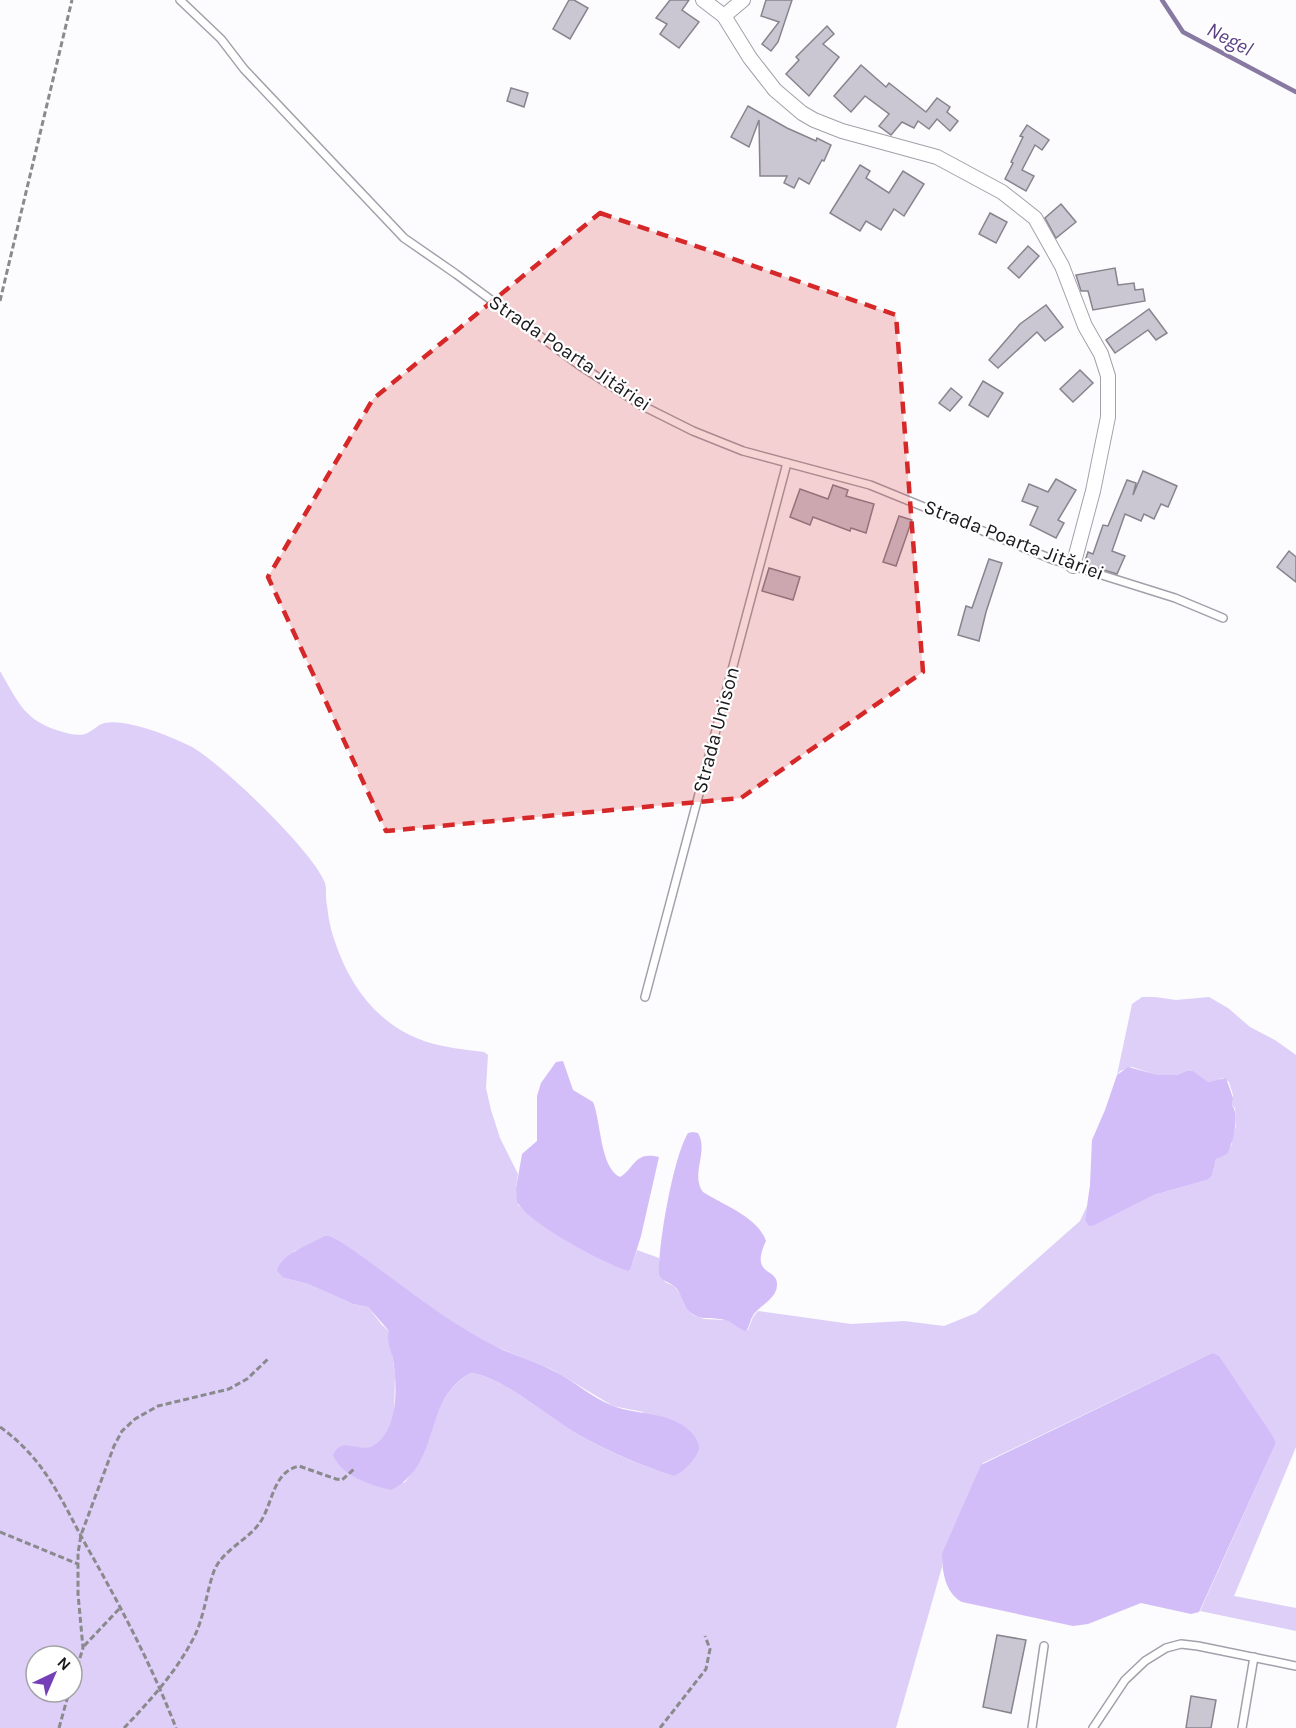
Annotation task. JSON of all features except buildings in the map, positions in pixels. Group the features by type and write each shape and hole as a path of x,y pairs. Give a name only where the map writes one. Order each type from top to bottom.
{"street":[{"path":"703,0 724,16 750,58 774,90 802,113 842,131 937,156 1002,192 1035,218 1062,266 1085,326 1101,354 1108,376 1108,417 1085,524 1073,566"},
{"path":"724,16 743,0"}],"lane":[{"name":"Strada Poarta Jităriei","path":"180,0 221,39 244,69 404,238 579,365 641,405 693,431 743,451 870,485 1054,560 1175,598 1223,618"},
{"name":"Strada Unison","path":"645,997 787,463"},
{"path":"1093,1728 1125,1680 1145,1661 1166,1648 1181,1644 1198,1646 1296,1666"},
{"path":"1032,1728 1044,1646"},
{"path":"1242,1728 1254,1657"}],"path":[{"path":"0,302 72,0"},
{"path":"83,1644 78,1594 81,1535 114,1446 122,1431 135,1419 158,1406 229,1389 247,1379 268,1359"},
{"path":"0,1427 12,1435 34,1458 58,1490 120,1608 176,1728"},
{"path":"124,1728 159,1689 194,1640 217,1567 260,1522 282,1476 298,1466 342,1479 354,1469"},
{"path":"0,1532 78,1564"},
{"path":"84,1647 120,1608"},
{"path":"660,1728 706,1669 710,1649 705,1636"},
{"path":"59,1728 66,1704"}],"highlighted area":[{"path":"600,213 896,315 923,672 741,798 386,831 268,577 373,399"}],"shaded area":[{"path":"0,671 24,709 40,723 50,728 77,735 88,733 102,724 114,722 149,729 192,747 244,789 286,831 317,869 325,883 330,925 340,956 349,975 373,1008 387,1021 422,1040 448,1047 484,1052 488,1055 486,1088 500,1138 518,1174 516,1189 518,1205 570,1241 626,1270 631,1268 637,1250 659,1258 665,1282 674,1286 684,1305 693,1315 704,1319 726,1320 748,1330 758,1311 851,1324 904,1321 944,1326 976,1313 1080,1221 1087,1206 1085,1220 1095,1225 1154,1195 1207,1180 1212,1176 1216,1159 1228,1151 1232,1144 1231,1140 1236,1126 1235,1108 1232,1105 1233,1095 1229,1082 1223,1078 1207,1082 1193,1071 1177,1075 1157,1075 1132,1067 1120,1071 1117,1075 1132,1004 1142,997 1176,1000 1209,997 1228,1008 1250,1027 1275,1040 1296,1055 1296,1447 1234,1596 1296,1608 1296,1631 1200,1611 1276,1443 1212,1353 983,1463 942,1553 942,1567 896,1728 0,1728","holes":["324,1236 330,1236 424,1303 484,1342 553,1370 613,1406 643,1412 673,1476 601,1447 567,1428 497,1382 471,1373 457,1383 447,1395 415,1469 404,1483 363,1449 375,1445 386,1435 394,1418 395,1375 389,1331 368,1307 353,1304 308,1284 284,1278 294,1251 311,1245"]},
{"path":"563,1061 573,1090 593,1102 605,1154 613,1172 620,1177 640,1158 659,1157 641,1236 628,1271 602,1260 551,1232 517,1202 516,1189 522,1154 537,1141 537,1096 541,1083 556,1062"},
{"path":"1128,1067 1158,1075 1177,1075 1193,1071 1208,1082 1226,1078 1233,1098 1232,1105 1236,1122 1233,1137 1227,1154 1216,1159 1212,1176 1207,1180 1154,1195 1089,1226 1085,1220 1090,1185 1092,1140 1117,1075"},
{"path":"688,1133 698,1133 701,1140 698,1178 703,1192 748,1218 756,1225 766,1241 762,1252 762,1266 776,1279 776,1290 772,1298 754,1314 746,1331 725,1320 702,1318 693,1314 684,1305 679,1291 659,1275 664,1224 672,1181 682,1145"},
{"path":"324,1236 340,1241 446,1317 491,1345 554,1371 613,1406 663,1417 682,1425 697,1441 699,1447 696,1455 685,1469 673,1476 613,1453 567,1428 497,1382 471,1373 455,1384 445,1399 426,1448 407,1479 391,1490 350,1474 343,1469 333,1455 342,1446 370,1447 384,1436 393,1416 395,1404 393,1359 388,1342 389,1331 368,1307 353,1304 308,1284 284,1278 277,1271 290,1254"},
{"path":"1212,1353 1219,1356 1276,1443 1199,1612 1191,1614 1141,1603 1088,1624 1073,1626 962,1602 956,1598 946,1581 942,1553 981,1465"}],"waterway":[{"name":"Negel","path":"1162,0 1183,32 1296,92"}]}
